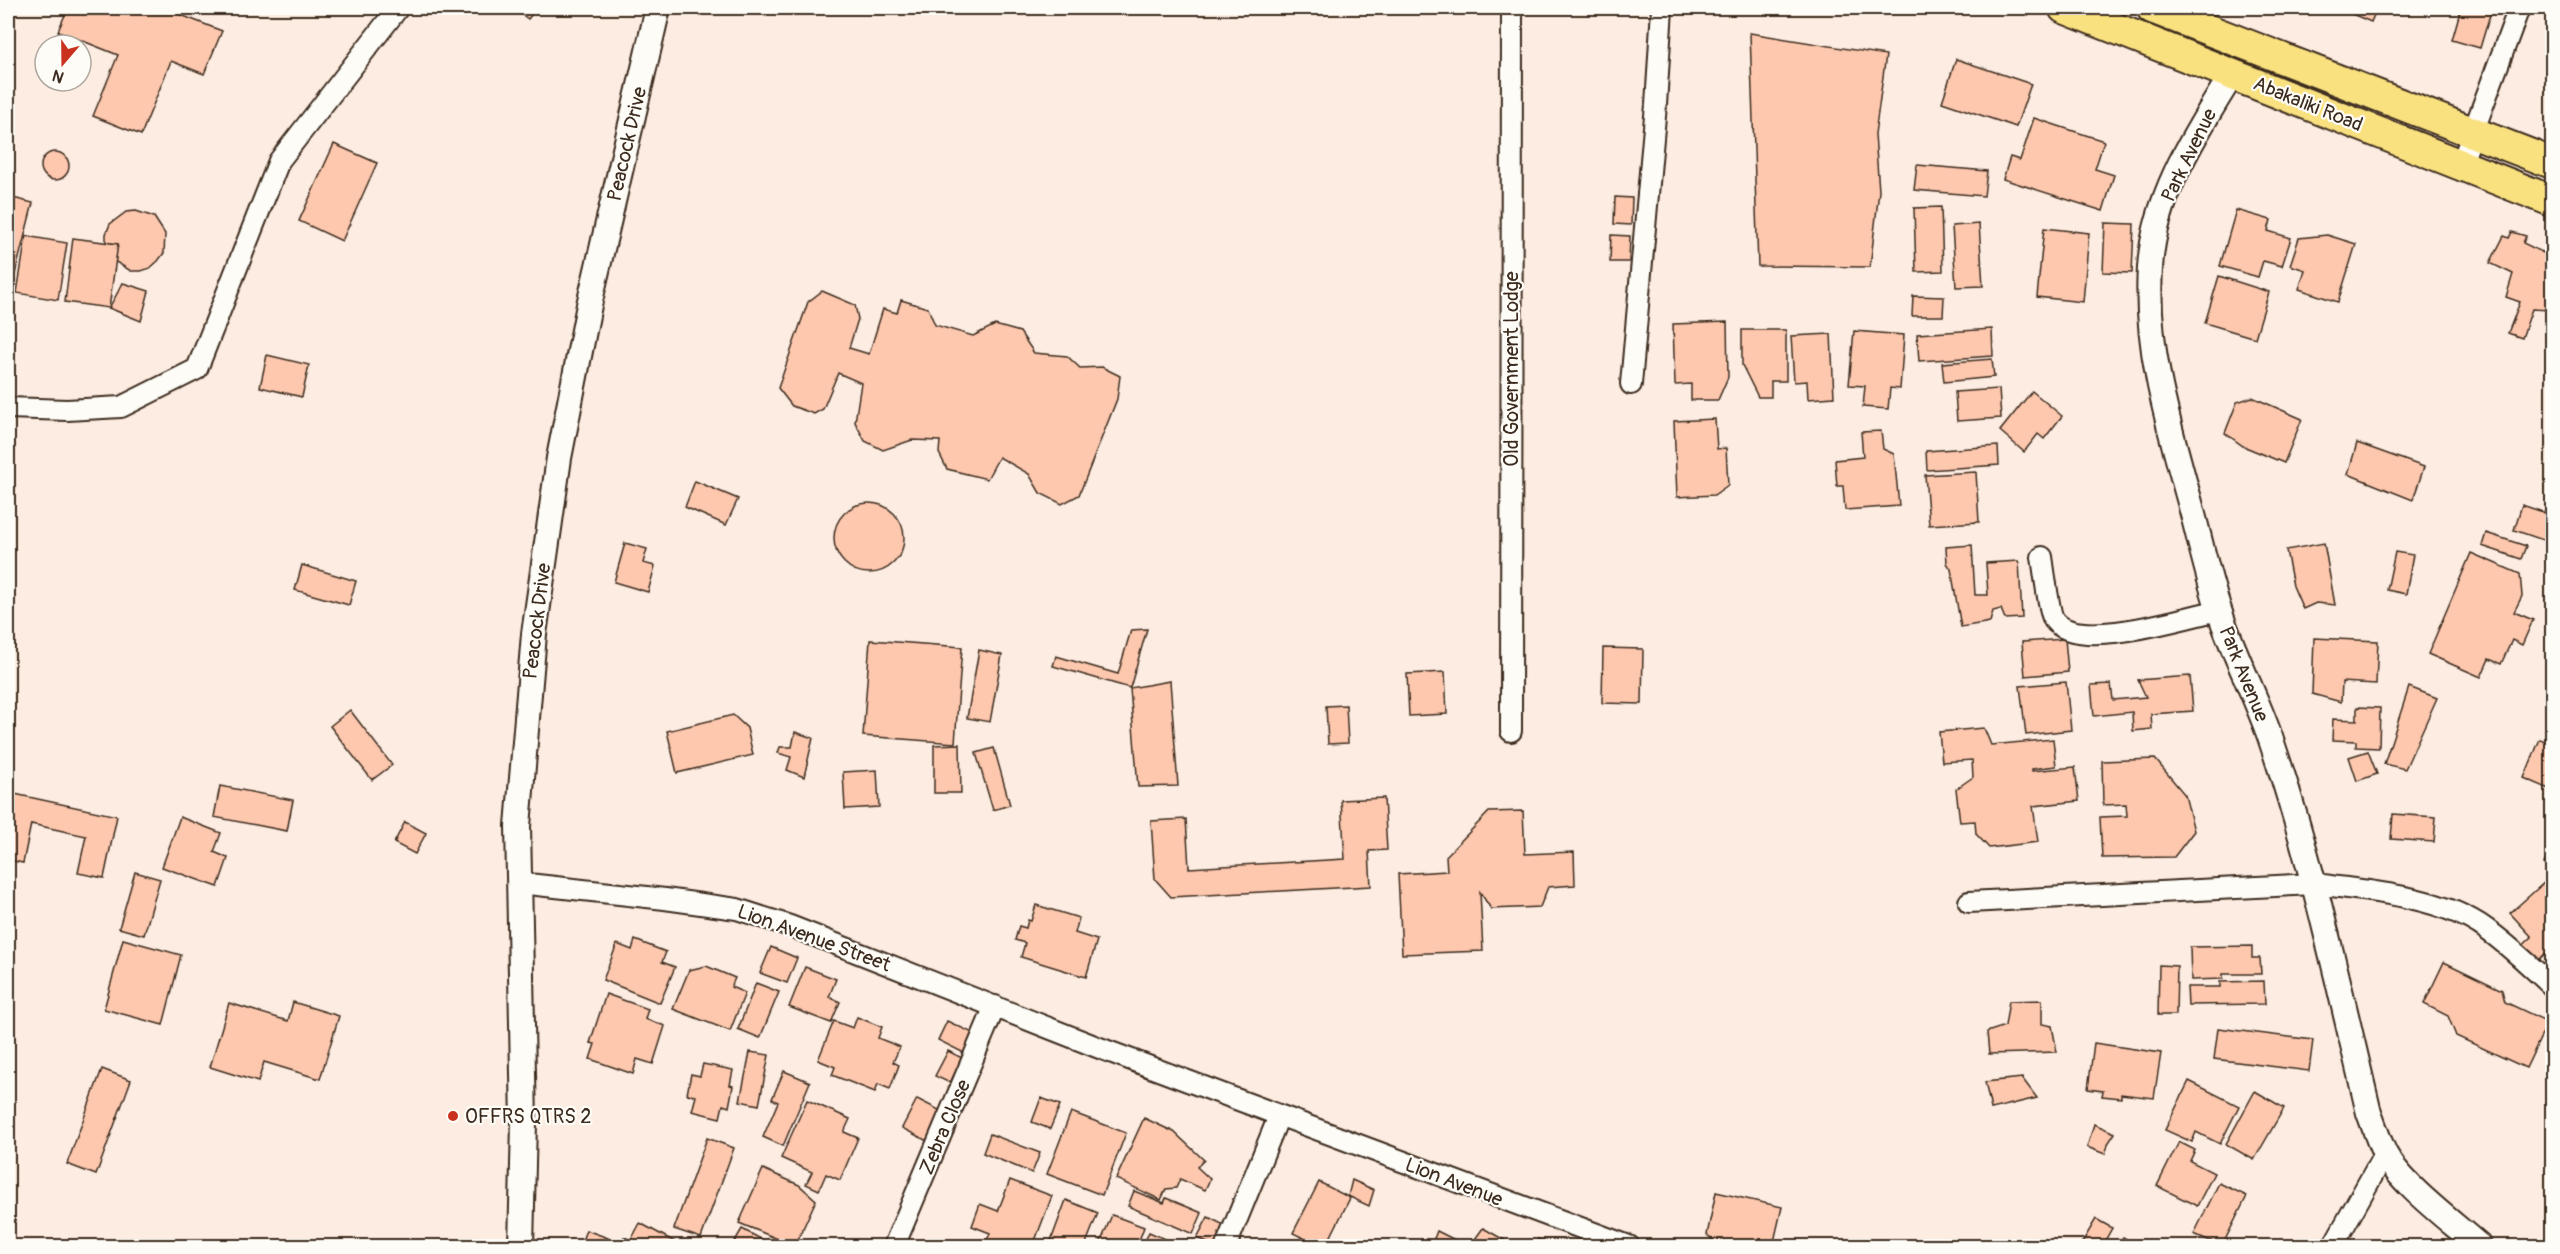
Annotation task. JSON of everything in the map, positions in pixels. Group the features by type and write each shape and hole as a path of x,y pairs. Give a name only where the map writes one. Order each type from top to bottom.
{"main road":[{"name":"Abakaliki Road","path":"2064,8 2553,201"},
{"name":"Abakaliki Road","path":"2152,8 2553,163"}],"street":[{"path":"8,408 11,410 67,410 122,407 197,369 279,161 398,8"},
{"name":"Peacock Drive","path":"521,1246 524,1123 518,826 534,634 559,458 589,304 658,8"},
{"name":"Old Government Lodge","path":"1511,731 1512,8"},
{"path":"1631,384 1656,105 1662,8"},
{"path":"2461,165 2519,8"},
{"name":"Park Avenue","path":"2232,73 2196,134 2169,188 2154,239 2150,268 2150,316 2169,431 2219,610 2270,736 2314,884 2369,1113 2385,1153 2400,1174 2479,1246"},
{"path":"2042,557 2053,620 2066,630 2090,634 2129,630 2219,610"},
{"name":"Lion Avenue Street","path":"519,882 737,909 790,927 1279,1116"},
{"path":"1969,902 2314,884 2364,891 2423,902 2453,911 2487,929 2553,986"},
{"name":"Zebra Close","path":"894,1246 995,1006"},
{"path":"1226,1246 1279,1116"},
{"name":"Lion Avenue","path":"1279,1116 1629,1246"},
{"path":"2333,1246 2385,1153"}],"building":[{"path":"68,8 163,8 222,31 204,74 171,61 141,135 93,116 118,55 93,45 93,33 58,31"},
{"path":"513,8 537,8 528,19"},
{"path":"2340,8 2377,8 2371,22"},
{"path":"2461,8 2492,8 2480,48 2452,40"},
{"path":"1750,33 1886,55 1875,134 1879,191 1870,267 1758,266"},
{"path":"1956,59 2031,84 2016,127 1942,102"},
{"path":"2034,118 2104,141 2095,169 2114,175 2103,211 2003,179 2010,157 2020,160"},
{"path":"334,144 377,163 342,241 299,221"},
{"path":"55,152 65,156 69,166 65,176 55,180 45,176 41,166 45,156"},
{"path":"1917,165 1987,171 1984,196 1914,190"},
{"path":"9,197 33,203 15,274 8,272"},
{"path":"1615,197 1632,198 1631,225 1614,224"},
{"path":"1941,207 1943,271 1916,272 1914,208"},
{"path":"2236,210 2271,220 2268,231 2291,238 2282,266 2263,261 2258,277 2220,266"},
{"path":"136,211 154,217 165,234 164,253 150,268 131,271 114,261 118,244 106,243 106,234 110,224 126,212"},
{"path":"2105,223 2134,224 2132,273 2103,272"},
{"path":"1979,224 1983,286 1956,287 1952,226"},
{"path":"2044,228 2089,233 2083,302 2037,297"},
{"path":"2512,232 2526,236 2523,243 2552,257 2552,302 2549,310 2532,309 2522,338 2508,333 2520,302 2506,297 2513,274 2490,263 2504,236 2509,238"},
{"path":"1611,235 1630,236 1629,262 1610,262"},
{"path":"2327,235 2356,244 2338,302 2299,289 2305,270 2290,265 2299,238"},
{"path":"26,236 67,243 58,300 17,293"},
{"path":"73,238 118,244 109,308 65,302"},
{"path":"2219,276 2269,292 2255,338 2205,323"},
{"path":"123,283 149,291 141,321 109,308"},
{"path":"822,291 855,305 858,319 849,348 869,354 883,309 897,313 901,300 928,308 935,325 973,336 995,325 1020,332 1034,353 1067,356 1080,368 1102,367 1120,376 1117,399 1079,495 1062,504 1040,493 1029,474 999,457 987,479 947,469 939,453 940,441 912,440 883,450 865,441 855,422 861,383 838,373 823,409 814,414 792,406 778,388 808,302"},
{"path":"1913,296 1944,297 1943,316 1912,316"},
{"path":"1727,322 1728,377 1718,400 1691,400 1691,384 1675,385 1673,324"},
{"path":"1992,329 1993,356 1919,361 1917,334"},
{"path":"1742,330 1786,330 1786,381 1771,381 1771,397 1758,397 1742,365"},
{"path":"1854,331 1904,335 1900,389 1890,388 1888,409 1863,407 1865,386 1849,385"},
{"path":"1831,334 1834,397 1808,399 1807,381 1794,382 1791,336"},
{"path":"267,355 309,365 302,397 260,387"},
{"path":"1992,359 1994,377 1944,382 1942,363"},
{"path":"1999,389 2001,418 1957,421 1955,392"},
{"path":"2032,391 2062,416 2044,439 2038,434 2024,452 2000,431"},
{"path":"2252,397 2302,419 2284,463 2243,446 2225,433 2237,402"},
{"path":"1715,419 1717,449 1726,448 1728,485 1714,495 1677,497 1674,421"},
{"path":"1881,431 1883,449 1894,454 1899,506 1845,510 1843,486 1837,486 1835,460 1863,457 1861,432"},
{"path":"2357,443 2424,467 2413,500 2348,474"},
{"path":"1998,446 1999,465 1927,470 1926,451"},
{"path":"1976,472 1979,522 1929,525 1925,475"},
{"path":"695,481 738,499 726,525 685,507"},
{"path":"869,503 882,506 894,513 901,525 904,538 901,551 894,563 882,570 869,573 856,570 844,563 837,551 834,538 837,525 844,513 856,506"},
{"path":"2522,505 2552,515 2552,543 2514,530"},
{"path":"2486,533 2526,546 2521,559 2482,546"},
{"path":"625,543 647,549 643,563 655,566 648,592 614,582"},
{"path":"2324,543 2335,605 2316,603 2303,609 2293,586 2286,550"},
{"path":"1972,545 1975,595 1988,595 1986,563 2019,561 2022,618 2005,619 2001,609 1993,611 1990,622 1961,627 1951,569 1947,563 1946,547"},
{"path":"2395,552 2413,555 2406,594 2387,590"},
{"path":"2471,553 2520,574 2522,596 2514,612 2533,620 2522,645 2512,640 2501,664 2489,659 2481,677 2428,654"},
{"path":"302,565 356,581 349,605 295,590"},
{"path":"1147,629 1130,688 1053,666 1056,656 1118,674 1131,630"},
{"path":"2314,638 2378,641 2376,684 2342,682 2341,702 2312,694"},
{"path":"2065,639 2068,672 2025,676 2022,642"},
{"path":"870,640 962,647 955,743 863,736"},
{"path":"1603,648 1643,649 1642,704 1602,703"},
{"path":"979,650 1002,655 990,722 967,718"},
{"path":"1445,672 1447,714 1409,716 1407,674"},
{"path":"2190,676 2193,711 2151,714 2152,729 2133,731 2132,712 2094,716 2091,685 2111,684 2113,700 2146,697 2138,680"},
{"path":"1170,681 1178,786 1138,787 1130,688"},
{"path":"2066,682 2071,730 2026,735 2020,686"},
{"path":"2409,687 2437,698 2405,769 2384,764"},
{"path":"1346,705 1348,743 1328,744 1326,706"},
{"path":"2357,707 2380,708 2379,748 2356,747 2356,741 2332,740 2333,719 2357,720"},
{"path":"350,710 392,765 372,780 330,726"},
{"path":"733,715 747,728 753,755 677,773 667,731"},
{"path":"1984,728 1991,745 2053,739 2056,766 2032,769 2032,771 2075,767 2079,801 2033,806 2038,842 1989,848 1976,834 1975,821 1960,822 1956,789 1973,777 1972,760 1942,762 1939,732"},
{"path":"795,732 813,738 804,777 787,770 791,757 778,753 780,747 792,747"},
{"path":"2540,739 2552,744 2552,790 2524,778"},
{"path":"960,744 961,793 934,793 934,745"},
{"path":"994,748 1010,805 993,810 976,753"},
{"path":"2368,751 2377,774 2357,781 2349,757"},
{"path":"2155,759 2185,795 2194,831 2174,857 2102,858 2100,817 2127,816 2126,804 2103,805 2102,761"},
{"path":"877,770 879,807 845,809 843,772"},
{"path":"220,786 293,800 287,831 214,817"},
{"path":"10,793 117,816 104,878 78,873 86,836 31,824 23,863 8,860"},
{"path":"1384,798 1387,850 1369,851 1371,886 1171,897 1155,879 1151,821 1186,819 1189,868 1345,859 1341,800"},
{"path":"1523,811 1525,854 1574,852 1575,885 1548,887 1540,907 1491,909 1480,892 1483,951 1402,954 1398,874 1447,871 1446,856 1489,812"},
{"path":"2393,814 2436,817 2434,842 2391,839"},
{"path":"180,817 221,833 214,852 228,858 218,887 162,867"},
{"path":"405,822 426,833 415,854 394,843"},
{"path":"2552,844 2552,868 2544,864"},
{"path":"135,872 160,879 144,935 119,928"},
{"path":"2546,881 2552,888 2552,959 2546,953 2533,965 2519,949 2532,937 2510,913"},
{"path":"1036,905 1079,918 1075,933 1097,940 1086,977 1021,957 1025,943 1015,940 1019,926 1026,928"},
{"path":"123,939 181,955 163,1025 104,1009"},
{"path":"635,940 666,952 662,962 675,967 660,1003 603,980 617,944 632,950"},
{"path":"2252,946 2252,958 2260,958 2261,974 2223,974 2223,979 2191,980 2190,947"},
{"path":"771,947 797,958 787,983 760,973"},
{"path":"2444,962 2502,990 2505,1002 2548,1022 2526,1068 2456,1036 2448,1016 2424,1004"},
{"path":"2159,965 2177,966 2176,1015 2158,1015"},
{"path":"706,966 735,978 731,987 745,993 730,1031 673,1009 689,970"},
{"path":"805,967 836,979 829,997 840,1002 831,1023 789,1007"},
{"path":"2264,981 2265,1004 2188,1005 2187,987 2220,987 2220,982"},
{"path":"756,983 779,992 760,1038 738,1029"},
{"path":"606,994 648,1009 645,1019 665,1026 653,1064 637,1059 633,1074 590,1059 595,1044 590,1043"},
{"path":"2042,1000 2042,1024 2052,1026 2057,1052 1989,1054 1987,1032 2005,1026 2009,1001"},
{"path":"293,1002 339,1016 320,1079 264,1062 258,1082 210,1067 229,1003 288,1021"},
{"path":"857,1017 882,1027 878,1038 900,1047 893,1062 899,1065 890,1089 878,1084 875,1092 832,1075 835,1067 818,1060 834,1021 853,1028"},
{"path":"947,1021 975,1034 966,1054 938,1040"},
{"path":"2218,1028 2313,1040 2309,1071 2214,1059"},
{"path":"2094,1043 2161,1053 2154,1098 2121,1094 2121,1098 2102,1096 2103,1091 2088,1089"},
{"path":"948,1051 962,1058 950,1083 935,1076"},
{"path":"750,1052 769,1055 759,1105 740,1101"},
{"path":"703,1064 733,1070 729,1107 723,1105 720,1118 692,1111 696,1096 687,1094 691,1074 700,1076"},
{"path":"102,1069 131,1080 96,1175 67,1164"},
{"path":"784,1071 810,1082 783,1146 763,1137 778,1102 772,1099"},
{"path":"2022,1078 2037,1098 1991,1109 1985,1082"},
{"path":"2189,1081 2239,1106 2220,1144 2196,1132 2192,1142 2165,1130"},
{"path":"2255,1091 2284,1108 2254,1160 2226,1144"},
{"path":"1041,1098 1060,1105 1050,1129 1032,1122"},
{"path":"917,1099 945,1113 929,1142 902,1128"},
{"path":"807,1100 850,1119 844,1132 858,1138 840,1180 826,1174 819,1190 806,1184 812,1172 781,1158"},
{"path":"1071,1112 1126,1133 1102,1195 1047,1174"},
{"path":"1144,1118 1174,1132 1204,1160 1197,1167 1210,1179 1205,1190 1180,1179 1176,1188 1166,1189 1161,1200 1116,1179"},
{"path":"2094,1124 2115,1133 2105,1154 2087,1147"},
{"path":"990,1134 1040,1153 1032,1173 983,1153"},
{"path":"707,1138 734,1148 701,1238 674,1229"},
{"path":"2179,1142 2195,1150 2190,1161 2214,1173 2197,1206 2157,1186"},
{"path":"763,1169 799,1185 816,1200 795,1246 739,1223"},
{"path":"1010,1180 1052,1196 1033,1246 985,1246 990,1233 972,1226 980,1204 998,1211"},
{"path":"1352,1180 1374,1190 1369,1206 1348,1196"},
{"path":"1319,1182 1350,1198 1326,1246 1320,1246 1293,1233"},
{"path":"2219,1183 2247,1196 2222,1246 2194,1234"},
{"path":"1134,1191 1164,1203 1166,1198 1202,1213 1193,1234 1128,1206"},
{"path":"1716,1192 1782,1207 1773,1246 1719,1246 1707,1235"},
{"path":"1066,1200 1098,1213 1085,1246 1049,1246"},
{"path":"1112,1215 1144,1227 1137,1246 1099,1246"},
{"path":"1208,1217 1230,1228 1221,1246 1214,1246 1197,1238"},
{"path":"2096,1219 2112,1228 2102,1246 2080,1246"},
{"path":"640,1223 682,1246 619,1246 624,1237 631,1240"},
{"path":"1483,1228 1515,1246 1470,1246"},
{"path":"742,1229 774,1246 732,1246"},
{"path":"586,1230 608,1238 605,1246 580,1246"},
{"path":"1437,1231 1467,1246 1431,1246"},
{"path":"1149,1232 1181,1246 1143,1246"},
{"path":"2123,1237 2138,1246 2117,1246"},
{"path":"1538,1239 1555,1245 1535,1246"}],"place":[{"name":"OFFRS QTRS 2","path":"453,1116"}]}
